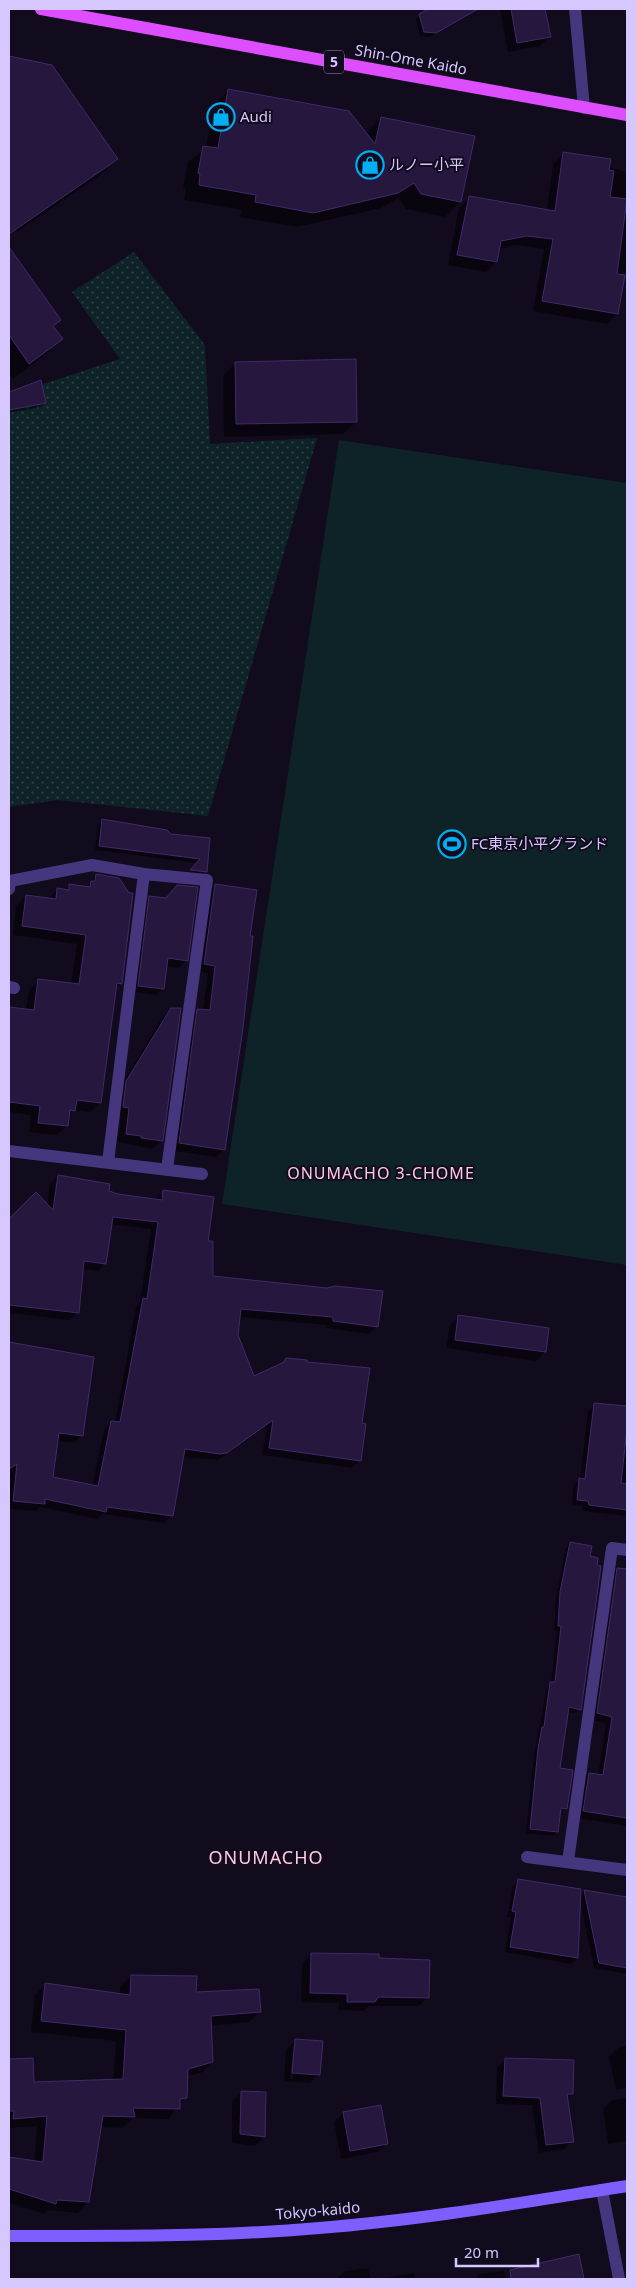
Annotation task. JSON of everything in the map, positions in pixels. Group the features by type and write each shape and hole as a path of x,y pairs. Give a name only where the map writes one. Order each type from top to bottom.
{"main road":[{"name":"Shin-Ome Kaido","path":"41,9 627,115"},
{"name":"Tokyo-kaido","path":"9,2236 180,2236 320,2228 432,2217 627,2186"}],"street":[{"path":"575,9 584,108"},
{"path":"9,889 10,881 92,865 144,874 207,880 166,1168"},
{"path":"108,1162 144,874"},
{"path":"9,1151 166,1168 202,1174"},
{"path":"568,1861 612,1548 627,1550"},
{"path":"528,1856 627,1870"},
{"path":"602,2190 619,2279"}],"green space":[{"path":"134,252 205,345 210,444 317,438 208,816 58,800 9,807 9,402 28,389 120,359 72,292"},
{"name":"FC東京小平グランド","path":"339,440 627,483 627,1265 222,1204"}],"building":[{"path":"429,9 478,9 436,33 424,32 419,14"},
{"path":"511,9 545,9 551,37 517,43"},
{"path":"9,56 52,65 118,159 9,234"},
{"path":"228,89 349,111 375,144 381,117 475,136 461,202 421,194 414,183 398,193 313,213 255,202 256,195 199,185 200,174 198,173 203,146 218,148"},
{"path":"563,152 611,159 609,170 614,171 610,197 627,199 617,274 625,275 618,314 542,301 553,239 527,236 501,241 497,262 457,255 469,196 555,211"},
{"path":"9,247 61,320 53,326 63,339 29,364 9,335"},
{"path":"356,359 357,422 236,424 235,362"},
{"path":"41,380 46,403 9,410 9,392"},
{"path":"102,819 167,830 171,834 210,838 207,872 190,870 200,859 99,846"},
{"path":"96,874 119,878 129,893 133,893 122,984 117,983 101,1103 77,1100 75,1111 70,1110 68,1126 38,1123 40,1106 9,1102 9,1007 34,1010 38,979 79,984 86,935 22,926 26,895 56,899 57,888 69,890 69,884 90,887 91,881 95,881"},
{"path":"215,884 257,890 250,936 253,936 243,1028 225,1150 179,1143 197,1009 210,1010 215,966 204,964"},
{"path":"177,885 198,887 188,961 168,958 164,989 138,986 149,896 166,898"},
{"path":"171,1008 181,1008 163,1141 126,1134 129,1108 123,1107 126,1081"},
{"path":"58,1175 110,1184 109,1191 118,1194 162,1200 163,1190 214,1197 208,1241 213,1241 213,1276 327,1288 335,1286 383,1291 378,1327 333,1321 333,1317 241,1309 238,1335 254,1376 284,1362 286,1358 370,1368 362,1423 366,1424 361,1461 269,1448 273,1420 227,1453 220,1454 185,1449 173,1516 107,1507 106,1512 45,1499 45,1504 13,1501 17,1464 9,1469 9,1342 94,1357 83,1436 59,1433 53,1477 98,1486 111,1421 120,1422 143,1298 147,1299 158,1222 113,1217 106,1264 84,1261 79,1313 9,1305 9,1219 36,1192 53,1210"},
{"path":"458,1315 549,1328 546,1352 455,1340"},
{"path":"594,1403 627,1406 627,1429 621,1483 627,1484 627,1510 589,1505 588,1501 577,1500 579,1478 585,1479"},
{"path":"570,1542 592,1546 590,1556 598,1558 597,1565 601,1566 581,1710 569,1707 560,1768 573,1770 567,1809 561,1808 558,1832 530,1829 538,1749 542,1727 544,1727 550,1682 555,1682 561,1626 558,1626 560,1592"},
{"path":"617,1568 627,1569 627,1818 583,1811 589,1773 603,1775 612,1717 597,1713"},
{"path":"518,1879 581,1889 578,1958 510,1947 516,1912 512,1911"},
{"path":"584,1890 627,1897 627,1968 599,1963"},
{"path":"311,1953 379,1954 379,1958 430,1960 429,1998 378,1997 375,2002 347,2002 347,1994 310,1993"},
{"path":"131,1975 197,1976 196,1992 259,1989 261,2012 211,2016 213,2062 188,2069 187,2098 180,2099 180,2109 133,2108 135,2117 103,2116 89,2202 57,2200 56,2204 9,2189 9,2157 43,2162 47,2116 13,2119 14,2111 9,2111 9,2059 33,2058 34,2082 123,2079 126,2030 41,2021 45,1983 130,1995"},
{"path":"295,2039 323,2041 320,2075 292,2073"},
{"path":"505,2058 574,2060 573,2094 567,2094 574,2142 546,2145 540,2098 503,2096"},
{"path":"241,2091 266,2092 265,2137 240,2134"},
{"path":"381,2105 388,2144 350,2151 343,2112"},
{"path":"579,2254 584,2279 511,2279 510,2270"}],"place":[{"name":"Audi","path":"221,117"},
{"name":"ルノー小平","path":"370,165"},
{"name":"FC東京小平グランド","path":"452,844"}],"district":[{"name":"ONUMACHO 3-CHOME","path":"381,1173"},
{"name":"ONUMACHO","path":"266,1858"}]}
